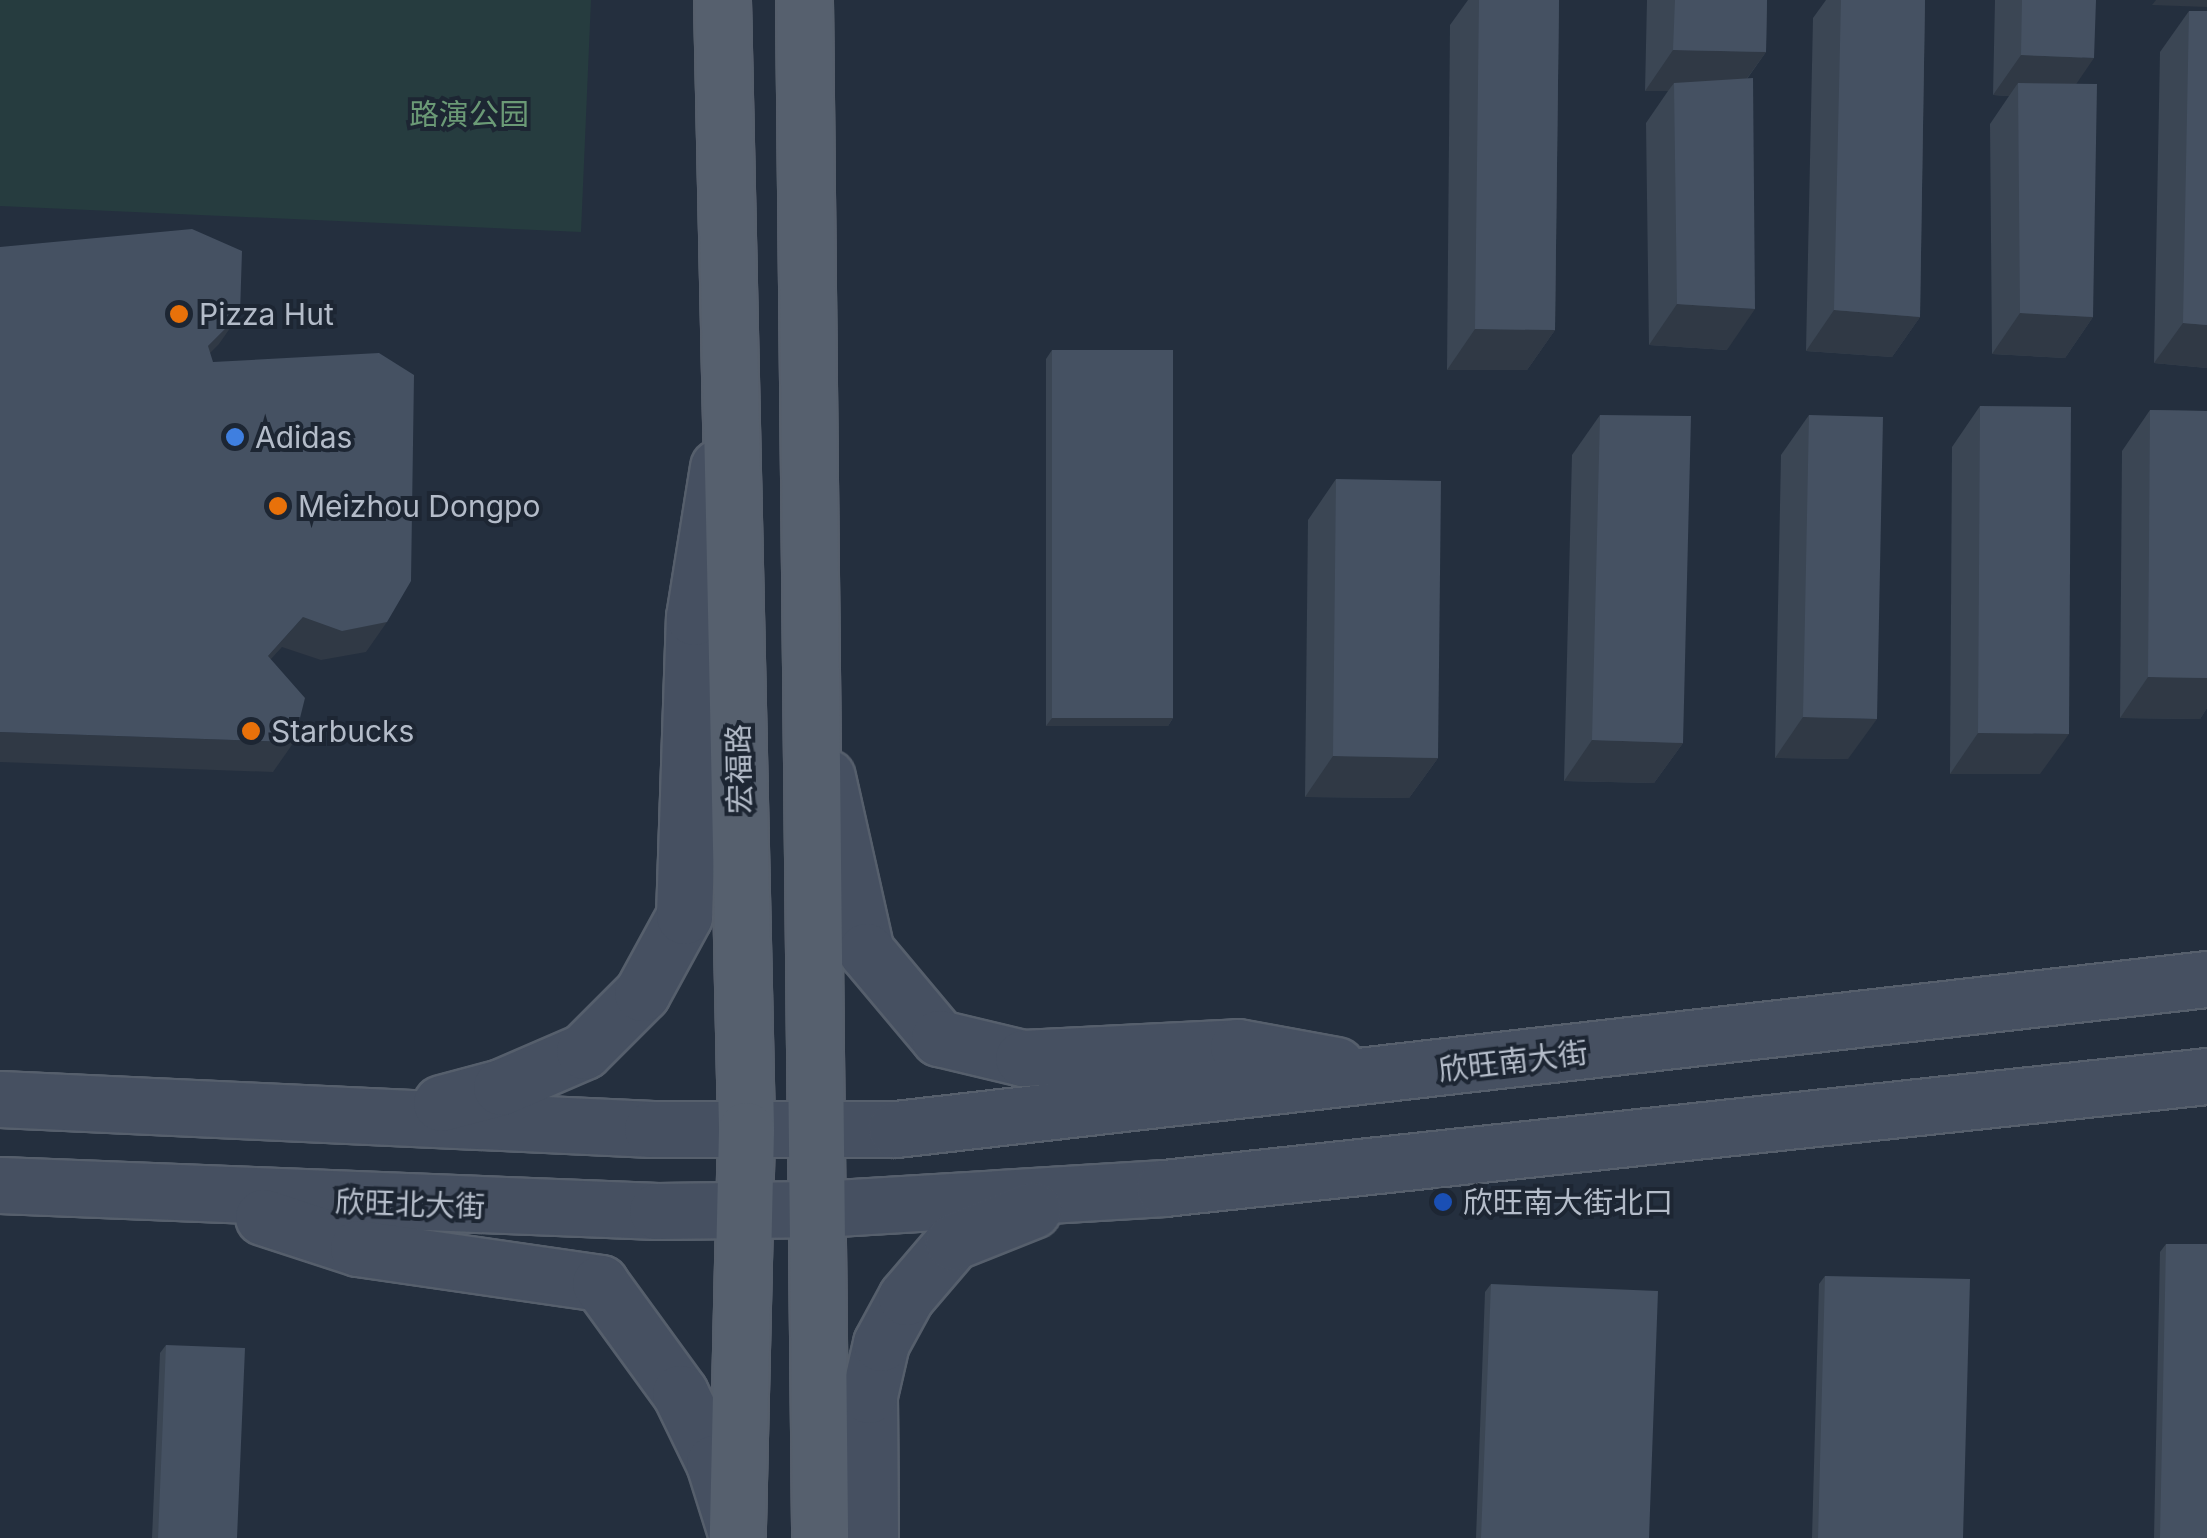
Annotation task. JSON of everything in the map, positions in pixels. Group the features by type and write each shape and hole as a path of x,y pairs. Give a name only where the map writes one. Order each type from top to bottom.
{"main road":[{"name":"宏福路","path":"722,0 746,1130 737,1538"},
{"path":"804,0 820,1209 820,1538"},
{"path":"393,1116 501,1087 584,1051 642,993 684,916 694,617 730,390"},
{"path":"812,694 866,951 940,1038 1023,1058 1238,1047 1394,1076"},
{"name":"欣旺南大街","path":"819,1130 896,1129 1394,1076 2207,979"},
{"path":"820,1209 1164,1188 2207,1076"},
{"path":"0,1099 819,1130"},
{"name":"欣旺北大街","path":"0,1185 208,1198 742,1212 820,1209"},
{"path":"870,1538 869,1395 881,1343 920,1277 953,1242 1030,1210 1164,1188"},
{"path":"208,1198 358,1248 600,1283 680,1393 714,1463 737,1538"}],"green space":[{"name":"路演公园","path":"0,0 591,0 581,232 0,206"}],"building":[{"path":"1479,0 1559,0 1555,330 1475,329"},
{"path":"1675,0 1767,0 1766,52 1673,50"},
{"path":"1841,0 1925,0 1920,317 1834,310"},
{"path":"2022,0 2096,0 2094,58 2021,55"},
{"path":"2189,11 2207,11 2207,325 2183,323"},
{"path":"1753,78 1755,309 1677,304 1674,83"},
{"path":"2018,83 2097,84 2093,317 2020,313"},
{"path":"192,229 242,251 240,314 208,346 213,362 379,353 414,375 411,581 387,622 342,631 303,617 268,656 305,698 294,742 0,732 0,247"},
{"path":"1052,350 1173,350 1173,718 1052,718"},
{"path":"1980,406 2071,407 2069,734 1978,733"},
{"path":"2150,410 2207,411 2207,678 2148,677"},
{"path":"1600,415 1691,416 1683,743 1592,740"},
{"path":"1809,415 1883,417 1877,719 1803,717"},
{"path":"1336,479 1441,481 1438,758 1333,756"},
{"path":"2166,1244 2207,1244 2207,1538 2160,1538"},
{"path":"1825,1276 1970,1279 1963,1538 1818,1538"},
{"path":"1491,1284 1658,1291 1649,1538 1481,1538"},
{"path":"166,1345 245,1348 237,1538 158,1538"}],"place":[{"name":"Pizza Hut","path":"179,314"},
{"name":"Adidas","path":"235,437"},
{"name":"Meizhou Dongpo","path":"278,506"},
{"name":"Starbucks","path":"251,731"},
{"name":"欣旺南大街北口","path":"1443,1202"}]}
